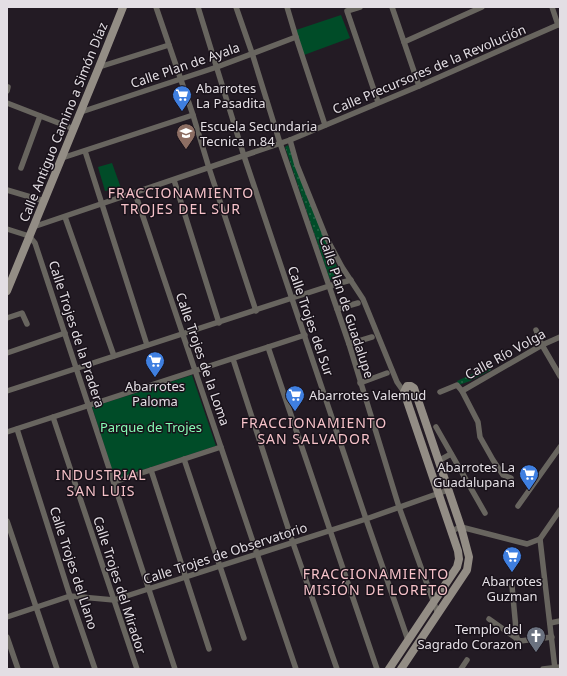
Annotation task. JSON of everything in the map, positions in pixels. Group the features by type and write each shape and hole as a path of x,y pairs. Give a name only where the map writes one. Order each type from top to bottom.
{"street":[{"name":"Calle Antiguo Camino a Simón Díaz","path":"7,291 10,273 33,227 100,67 123,7"},
{"path":"156,7 193,115 256,311"},
{"name":"Calle Trojes del Sur","path":"198,7 244,156 408,640"},
{"name":"Calle Plan de Guadalupe","path":"236,7 280,143 337,309 399,507 438,614"},
{"path":"287,7 325,125"},
{"path":"360,7 347,11 378,102"},
{"path":"392,7 419,86"},
{"path":"404,42 482,7"},
{"path":"552,7 559,25"},
{"name":"Calle Precursores de la Revolución","path":"33,227 290,140 559,25"},
{"name":"Calle Plan de Ayala","path":"81,112 217,67 296,37"},
{"path":"100,67 169,46"},
{"path":"7,103 74,129"},
{"path":"62,158 85,152 193,115"},
{"path":"21,168 40,116"},
{"path":"290,140 297,165 326,237 342,267 362,299 397,382 404,392 458,551 459,559 457,567 389,669"},
{"path":"85,152 147,345"},
{"path":"174,180 219,323"},
{"path":"7,190 44,201"},
{"name":"Calle Trojes de la Loma","path":"135,193 296,669"},
{"path":"65,217 114,356"},
{"path":"7,229 29,236"},
{"name":"Calle Trojes de la Pradera","path":"29,236 35,243 175,669"},
{"path":"7,391 351,280"},
{"path":"337,309 358,303"},
{"path":"7,318 22,313 27,324"},
{"path":"536,330 542,345 560,376"},
{"path":"7,353 65,333"},
{"path":"7,432 304,335"},
{"name":"Calle Río Volga","path":"462,391 560,336"},
{"path":"348,344 372,337"},
{"path":"268,347 377,669"},
{"path":"233,359 293,543 337,669"},
{"path":"360,383 387,374"},
{"path":"440,392 457,385 462,391 478,422 480,437 493,460 503,475 512,478"},
{"path":"401,669 467,570 469,557 414,388 408,386 404,392"},
{"name":"Calle Trojes del Mirador","path":"53,417 137,669"},
{"path":"436,427 485,514"},
{"name":"Calle Trojes del Llano","path":"17,429 70,596 95,669"},
{"path":"114,482 221,447"},
{"path":"518,506 560,447"},
{"path":"438,461 451,454"},
{"path":"184,459 244,638"},
{"path":"151,470 209,649"},
{"name":"Calle Trojes de Observatorio","path":"7,617 70,596 114,600 149,590 366,519 448,490"},
{"path":"451,531 460,527 527,544 540,539 560,510"},
{"path":"7,521 57,669"},
{"path":"540,539 557,668 543,669"},
{"path":"512,586 517,640"},
{"path":"489,619 517,640 524,641 552,637"},
{"path":"550,623 560,621"},
{"path":"7,637 18,669"},
{"path":"461,669 467,660"}],"green space":[{"path":"341,15 350,38 304,55 296,30"},
{"path":"288,145 341,277 330,280 285,147"},
{"path":"112,163 121,188 105,191 98,167"},
{"path":"490,366 491,370 459,385 457,381"},
{"name":"Parque de Trojes","path":"192,375 216,446 115,479 92,407"}],"place":[{"name":"Abarrotes La Pasadita","path":"182,112"},
{"name":"Escuela Secundaria Tecnica n.84","path":"186,150"},
{"name":"Abarrotes Paloma","path":"155,378"},
{"name":"Abarrotes Valemud","path":"295,412"},
{"name":"Abarrotes La Guadalupana","path":"529,491"},
{"name":"Abarrotes Guzman","path":"512,573"},
{"name":"Templo del Sagrado Corazon","path":"536,653"}],"district":[{"name":"FRACCIONAMIENTO TROJES DEL SUR","path":"181,200"},
{"name":"FRACCIONAMIENTO SAN SALVADOR","path":"314,430"},
{"name":"INDUSTRIAL SAN LUIS","path":"101,482"},
{"name":"FRACCIONAMIENTO MISIÓN DE LORETO","path":"376,582"}]}
